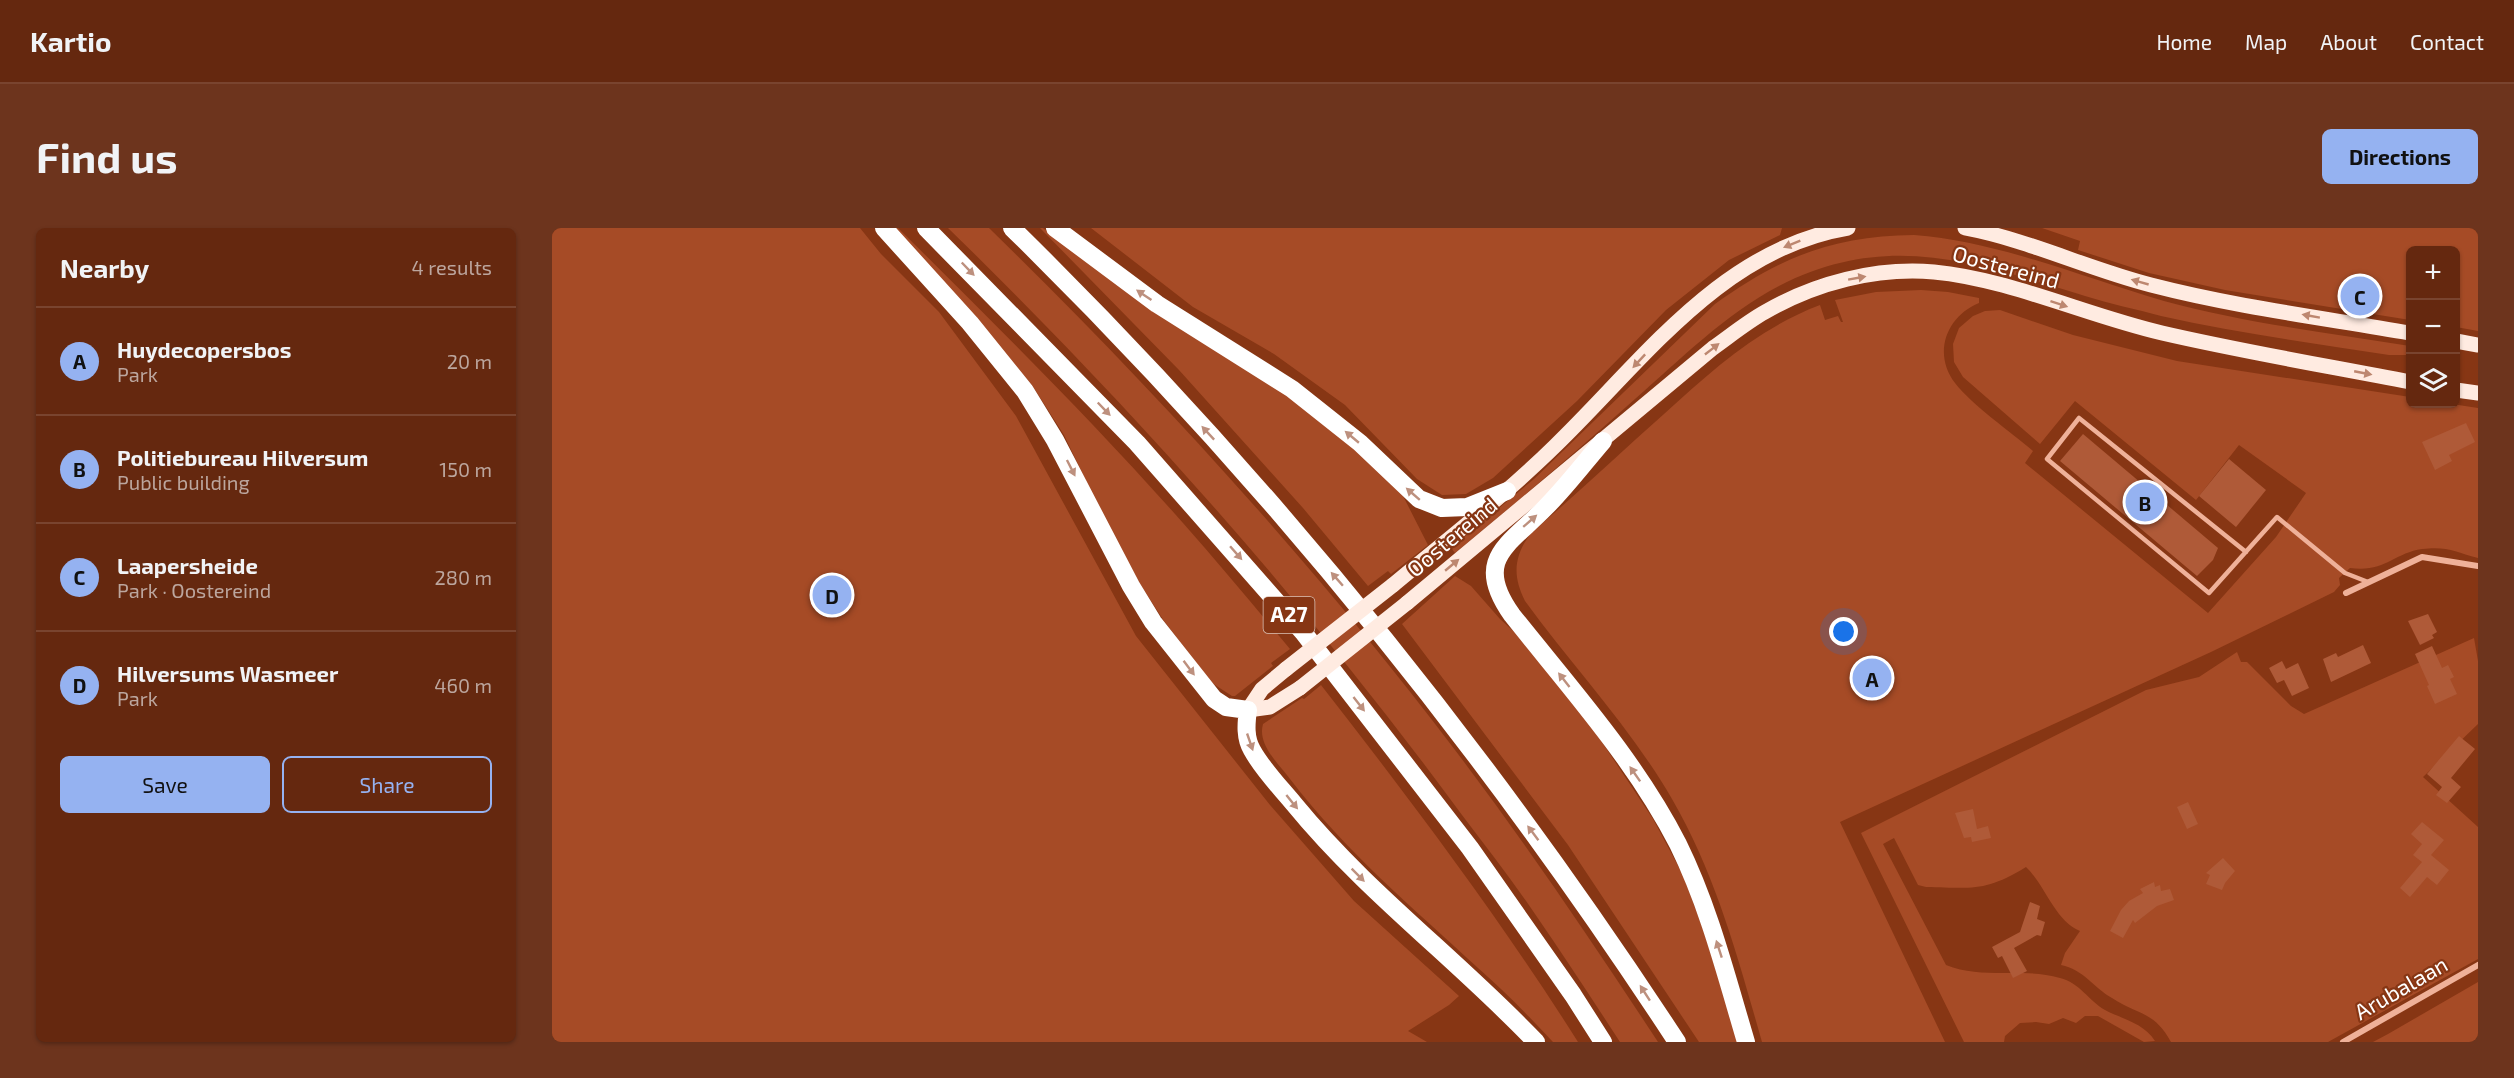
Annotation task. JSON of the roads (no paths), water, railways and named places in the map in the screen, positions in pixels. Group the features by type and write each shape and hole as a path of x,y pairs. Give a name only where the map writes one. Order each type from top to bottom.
{"highway":[{"path":"884,228 970,323 1024,391 1056,440 1131,586 1153,622 1209,694 1220,704 1236,710 1248,710 1246,731 1252,750 1318,833 1362,879 1536,1042"},
{"name":"A27","path":"927,228 1137,443 1230,546 1303,632 1470,848 1573,995 1603,1042"},
{"name":"A27","path":"1012,228 1258,488 1350,595 1481,760 1576,892 1677,1042"},
{"path":"1055,228 1149,299 1292,389 1360,443 1419,499 1442,508 1467,507 1507,491"},
{"path":"1603,441 1544,509 1502,548 1495,573 1496,586 1503,603 1636,774 1677,843 1712,927 1746,1042"}],"main road":[{"name":"Oostereind","path":"1248,710 1262,689 1507,491 1555,447 1672,326 1712,291 1743,268 1782,248 1809,237 1848,228"},
{"name":"Oostereind","path":"1965,228 2017,242 2098,270 2197,297 2406,332"},
{"name":"Oostereind","path":"1248,710 1270,707 1300,688 1407,603 1713,348 1763,313 1819,287 1885,273 1934,272 1977,279 2161,333 2406,381"},
{"path":"2460,342 2478,345"},
{"path":"2460,391 2478,393"}],"street":[{"path":"2346,593 2422,557 2478,566"},
{"name":"Arubalaan","path":"2343,1042 2478,965"}],"lane":[{"path":"2246,552 2079,418 2047,459 2209,593 2246,552 2277,517 2345,573 2368,582"}],"place":[{"name":"Laapersheide","path":"2360,296"},
{"name":"Politiebureau Hilversum","path":"2145,502"},
{"name":"Hilversums Wasmeer","path":"832,595"},
{"name":"Huydecopersbos","path":"1872,678"}]}
